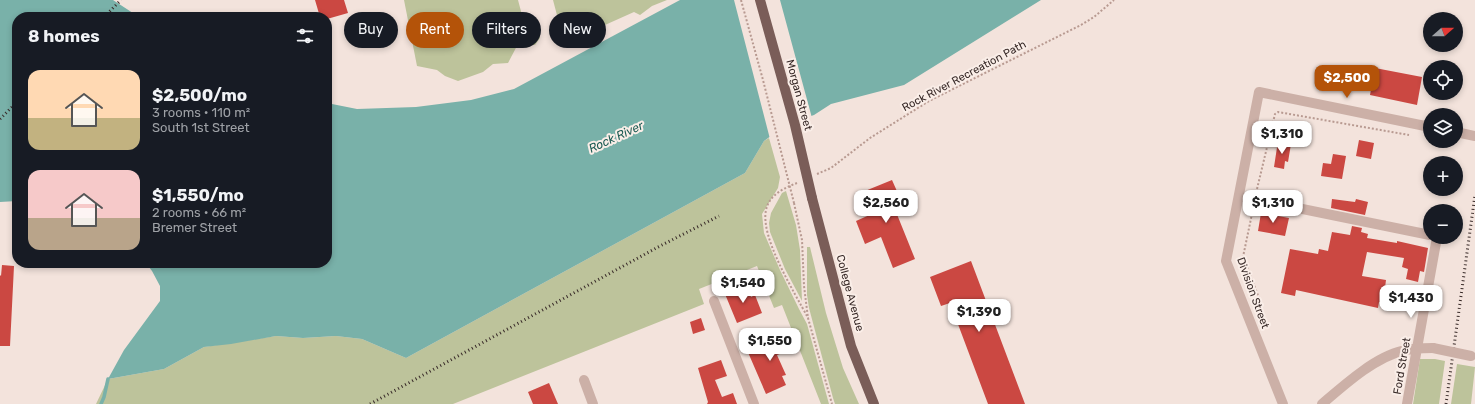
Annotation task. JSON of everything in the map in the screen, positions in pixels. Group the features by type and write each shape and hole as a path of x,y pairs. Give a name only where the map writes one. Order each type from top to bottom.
{"main road":[{"name":"Morgan Street","path":"760,0 795,125 812,198"},
{"name":"College Avenue","path":"812,198 851,346 874,404"},
{"name":"College Avenue","path":"869,394 877,404"}],"street":[{"name":"Division Street","path":"1283,404 1226,261 1259,92 1423,126"},
{"path":"1463,134 1475,136"},
{"path":"1239,196 1423,234"},
{"name":"Ford Street","path":"1407,404 1436,244"},
{"path":"714,301 754,404"},
{"path":"1322,404 1357,374 1401,351 1417,348 1433,348 1473,356"},
{"path":"584,380 593,404"}],"path":[{"path":"741,0 794,203 802,240 804,286 808,318 832,404"},
{"name":"Rock River Recreation Path","path":"812,176 831,168 870,138 929,101 1081,25 1094,17 1114,0"},
{"path":"1259,298 1243,258 1275,114 1278,112 1415,136"},
{"path":"799,182 780,190 772,198 766,209 765,221 767,235 773,250 808,318"}],"green space":[{"path":"404,0 518,0 521,12 472,12 472,48 516,48 508,63 493,64 483,72 458,81 445,76 437,70 417,66 413,48 464,48 464,12 406,12"},
{"path":"553,0 667,0 652,6 640,15 634,12 606,25 606,12 556,12"},
{"path":"769,138 780,177 778,188 762,214 764,233 780,270 807,324 829,404 821,404 782,305 774,308 757,266 699,289 704,304 453,404 96,404 108,379 164,369 204,347 276,336 303,338 336,336 362,339 406,358 745,173 764,141"},
{"path":"786,191 796,225 800,250 802,301 785,269 770,232 769,223 771,213 782,193"},
{"path":"807,247 810,247 826,313 843,368 859,404 835,404 833,398 809,308 807,295"},
{"path":"1420,359 1445,361 1439,404 1413,404"},
{"path":"1457,364 1475,367 1471,404 1451,404"}],"water":[{"path":"0,0 113,0 131,12 12,12 12,201 0,202"},
{"name":"Rock River","path":"680,0 1041,0 904,85 831,104 814,115 786,125 764,141 745,173 406,358 362,339 336,336 303,338 276,336 204,347 164,369 108,379 124,350 160,301 160,286 150,268 332,268 332,104 357,109 416,107 471,100 514,89 590,48 606,48 606,40"}],"pier":[{"path":"734,0 780,0 812,118 787,127 770,139"}],"building":[{"path":"315,0 344,0 348,12 344,12 344,14 332,18 332,12 319,12"},
{"path":"1375,68 1422,77 1417,105 1370,95"},
{"path":"1359,140 1374,143 1371,159 1356,156"},
{"path":"1278,141 1291,144 1288,162 1285,161 1284,169 1274,167"},
{"path":"1333,154 1346,156 1342,179 1321,176 1323,163 1331,164"},
{"path":"892,180 900,198 892,202 915,259 893,268 881,237 865,244 856,221 874,213 865,191"},
{"path":"1332,199 1355,202 1356,199 1368,202 1365,215 1331,208"},
{"path":"1261,213 1289,218 1285,236 1258,231"},
{"path":"1352,226 1362,228 1361,232 1368,234 1367,238 1397,243 1397,241 1428,248 1424,272 1420,271 1418,282 1406,279 1408,269 1402,267 1404,258 1367,252 1362,276 1386,280 1383,303 1379,302 1378,308 1296,290 1295,296 1281,293 1290,249 1318,254 1319,249 1328,251 1332,232 1350,235"},
{"path":"971,261 1025,404 988,404 950,303 941,306 930,277"},
{"path":"2,265 12,266 12,268 14,268 10,346 0,346 0,275 1,276"},
{"path":"747,286 751,297 755,295 762,313 737,323 725,294"},
{"path":"701,318 705,330 693,334 690,322"},
{"path":"787,334 793,349 777,355 786,375 782,376 786,385 766,394 747,350"},
{"path":"721,360 727,376 715,380 722,397 733,393 737,404 707,404 708,402 698,368"},
{"path":"549,383 558,404 533,404 528,392"}],"waterway":[{"path":"101,404 108,379"}],"railway":[{"path":"109,12 121,0"},
{"path":"0,119 12,107"},
{"path":"1446,404 1475,195"},
{"path":"370,404 660,246 719,216"}]}
